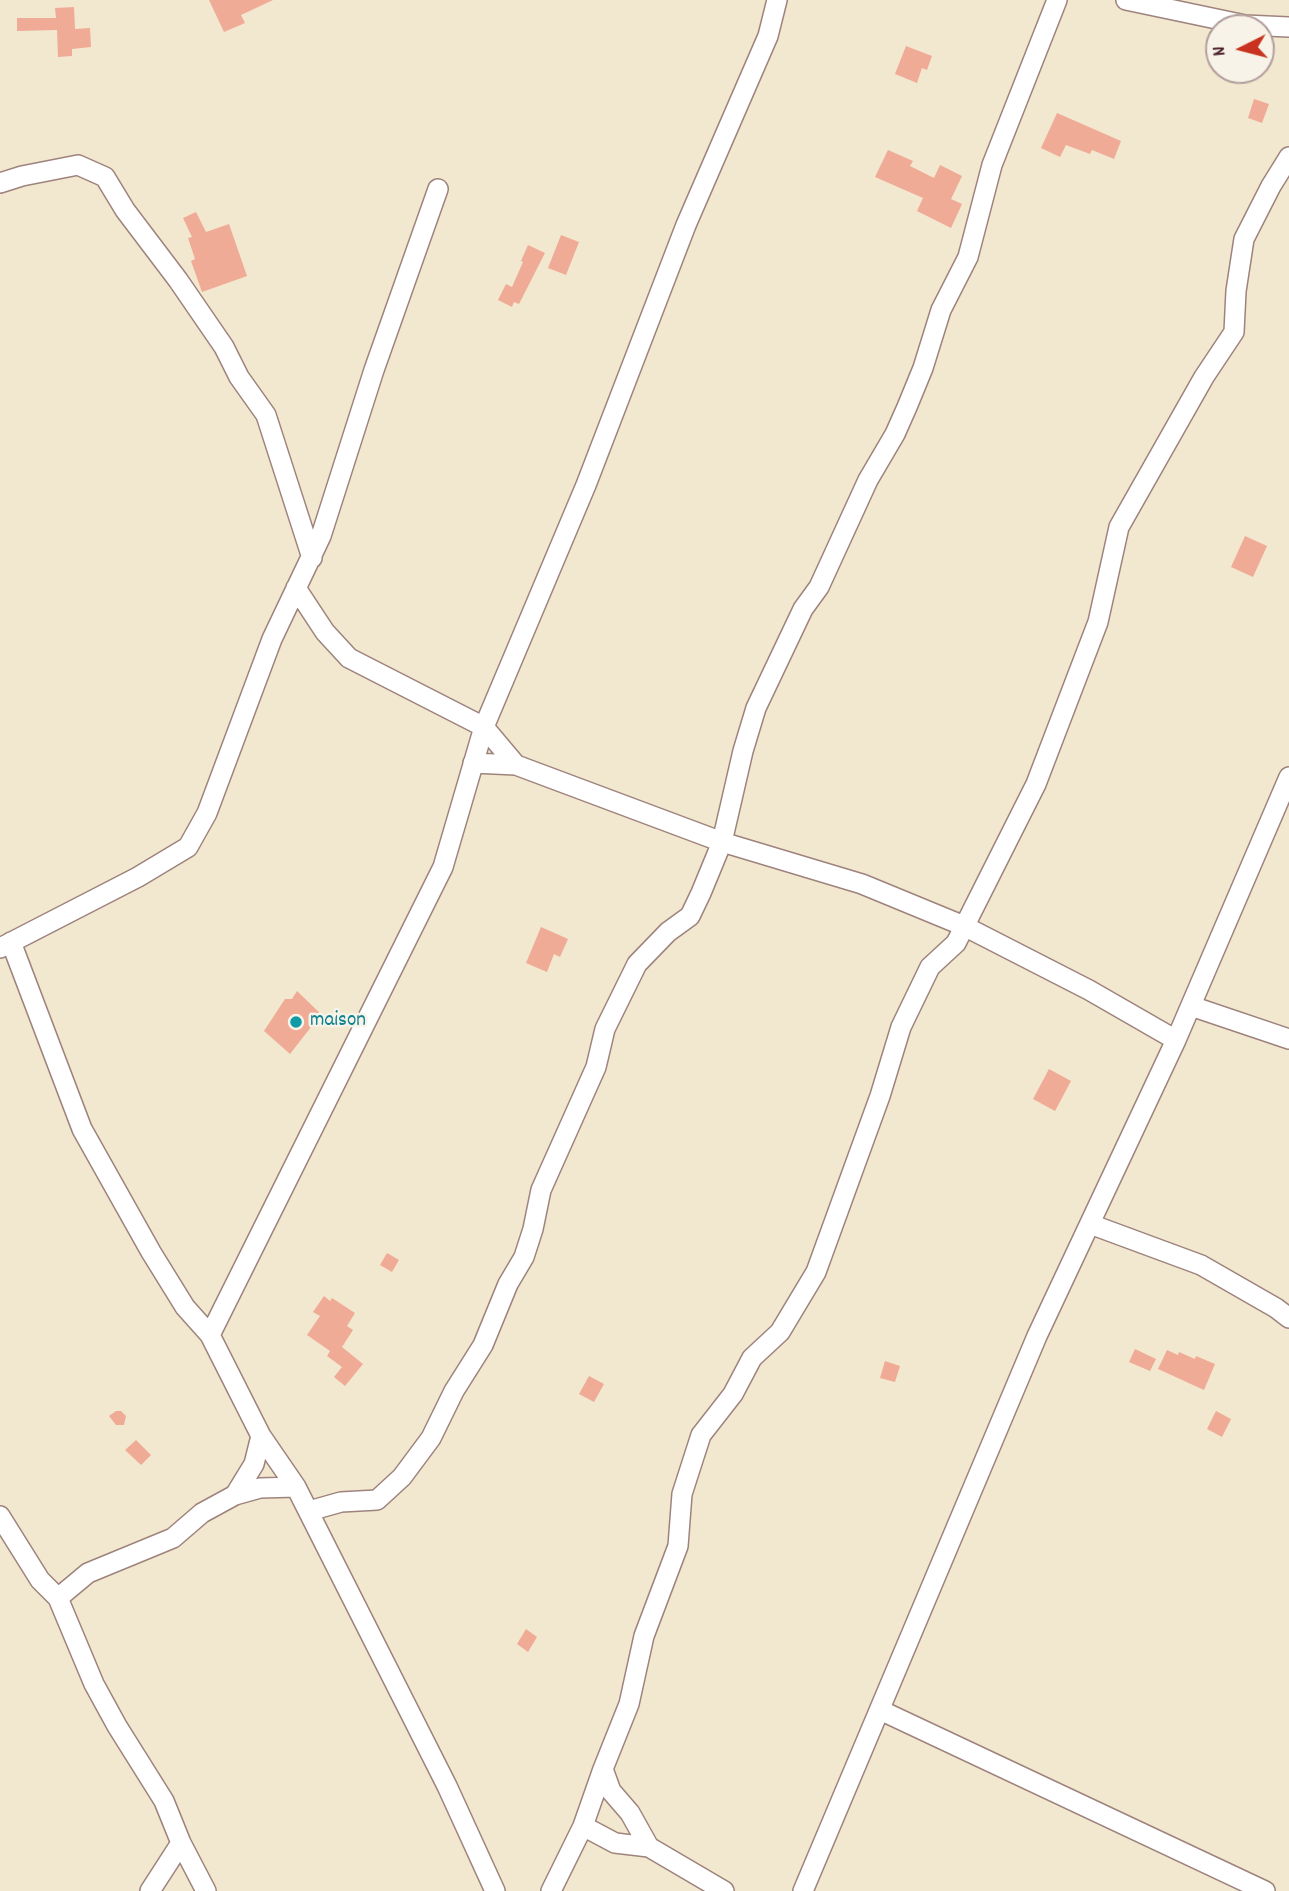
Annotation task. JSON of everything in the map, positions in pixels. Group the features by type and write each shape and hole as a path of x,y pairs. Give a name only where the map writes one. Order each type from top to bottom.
{"street":[{"path":"211,1335 443,867 484,727 586,485 686,225 768,36 777,0"},
{"path":"309,1511 341,1502 377,1500 402,1477 431,1438 454,1391 483,1345 508,1284 524,1257 541,1190 596,1068 610,1018 637,964 668,932 690,916 722,842 756,708 803,609 818,587 862,490 895,434 907,407 923,368 941,310 968,257 992,165 1057,0"},
{"path":"1126,0 1245,25 1289,27"},
{"path":"551,1891 583,1826 629,1704 644,1636 678,1546 682,1494 701,1434 733,1394 752,1358 780,1332 816,1272 880,1096 901,1027 930,967 956,943 1036,784 1098,622 1119,527 1203,377 1234,332 1236,291 1244,239 1289,157"},
{"path":"0,183 78,165 104,177 225,347 239,377 265,415 312,558"},
{"path":"438,189 374,370 326,523 253,683 207,813 188,847 138,877 6,945 82,1129 185,1307 211,1335 261,1436 296,1487 447,1786 495,1891"},
{"path":"296,588 324,632 349,658 484,727 516,765"},
{"path":"474,763 516,765 722,842 862,884 964,926 1089,990 1176,1040"},
{"path":"803,1891 1037,1336 1176,1040 1289,777"},
{"path":"1191,1006 1289,1039"},
{"path":"1090,1224 1201,1265 1289,1318"},
{"path":"235,1495 254,1464 261,1436"},
{"path":"58,1598 88,1573 173,1538 202,1513 235,1495 260,1488 296,1487"},
{"path":"0,1516 40,1580 58,1598 94,1684 164,1801 181,1843 206,1891"},
{"path":"880,1710 1265,1891"},
{"path":"603,1769 611,1791 630,1813 649,1847"},
{"path":"583,1826 615,1843 649,1847 724,1891"},
{"path":"150,1891 181,1843"}],"building":[{"path":"209,0 273,0 241,15 245,23 224,32"},
{"path":"74,7 75,29 90,28 91,47 72,49 72,56 58,57 57,30 17,31 17,18 56,18 55,8"},
{"path":"906,46 932,56 927,70 922,68 917,83 895,74"},
{"path":"1254,99 1269,104 1262,123 1248,118"},
{"path":"1057,113 1121,141 1114,159 1092,150 1090,154 1066,145 1060,157 1041,148"},
{"path":"888,150 913,161 910,166 934,178 940,165 962,176 951,199 962,204 951,228 917,211 923,198 875,177"},
{"path":"196,212 206,232 229,224 247,276 202,292 191,261 195,259 188,238 192,237 183,218"},
{"path":"561,235 579,242 566,275 548,268"},
{"path":"528,245 545,253 519,304 514,302 512,307 498,300 506,284 512,287"},
{"path":"1245,536 1267,546 1253,577 1231,567"},
{"path":"541,927 568,939 560,957 554,954 547,972 526,963"},
{"name":"maison","path":"297,991 325,1018 318,1027 311,1027 290,1054 264,1031 285,999 292,999"},
{"path":"1049,1069 1071,1081 1055,1111 1033,1099"},
{"path":"387,1253 399,1260 392,1272 380,1265"},
{"path":"324,1296 355,1313 347,1326 353,1330 342,1347 363,1364 345,1386 334,1377 342,1367 327,1356 330,1351 307,1335 320,1316 313,1312"},
{"path":"1135,1349 1156,1359 1150,1371 1129,1362"},
{"path":"1167,1350 1195,1359 1196,1356 1215,1364 1204,1390 1158,1369"},
{"path":"885,1361 900,1366 895,1382 880,1378"},
{"path":"589,1376 604,1384 594,1402 579,1394"},
{"path":"121,1411 126,1416 124,1425 116,1425 109,1416"},
{"path":"1216,1411 1231,1419 1222,1437 1207,1429"},
{"path":"136,1440 151,1455 141,1465 125,1450"},
{"path":"526,1629 537,1637 528,1652 517,1644"}],"place":[{"name":"maison","path":"296,1022"}]}
